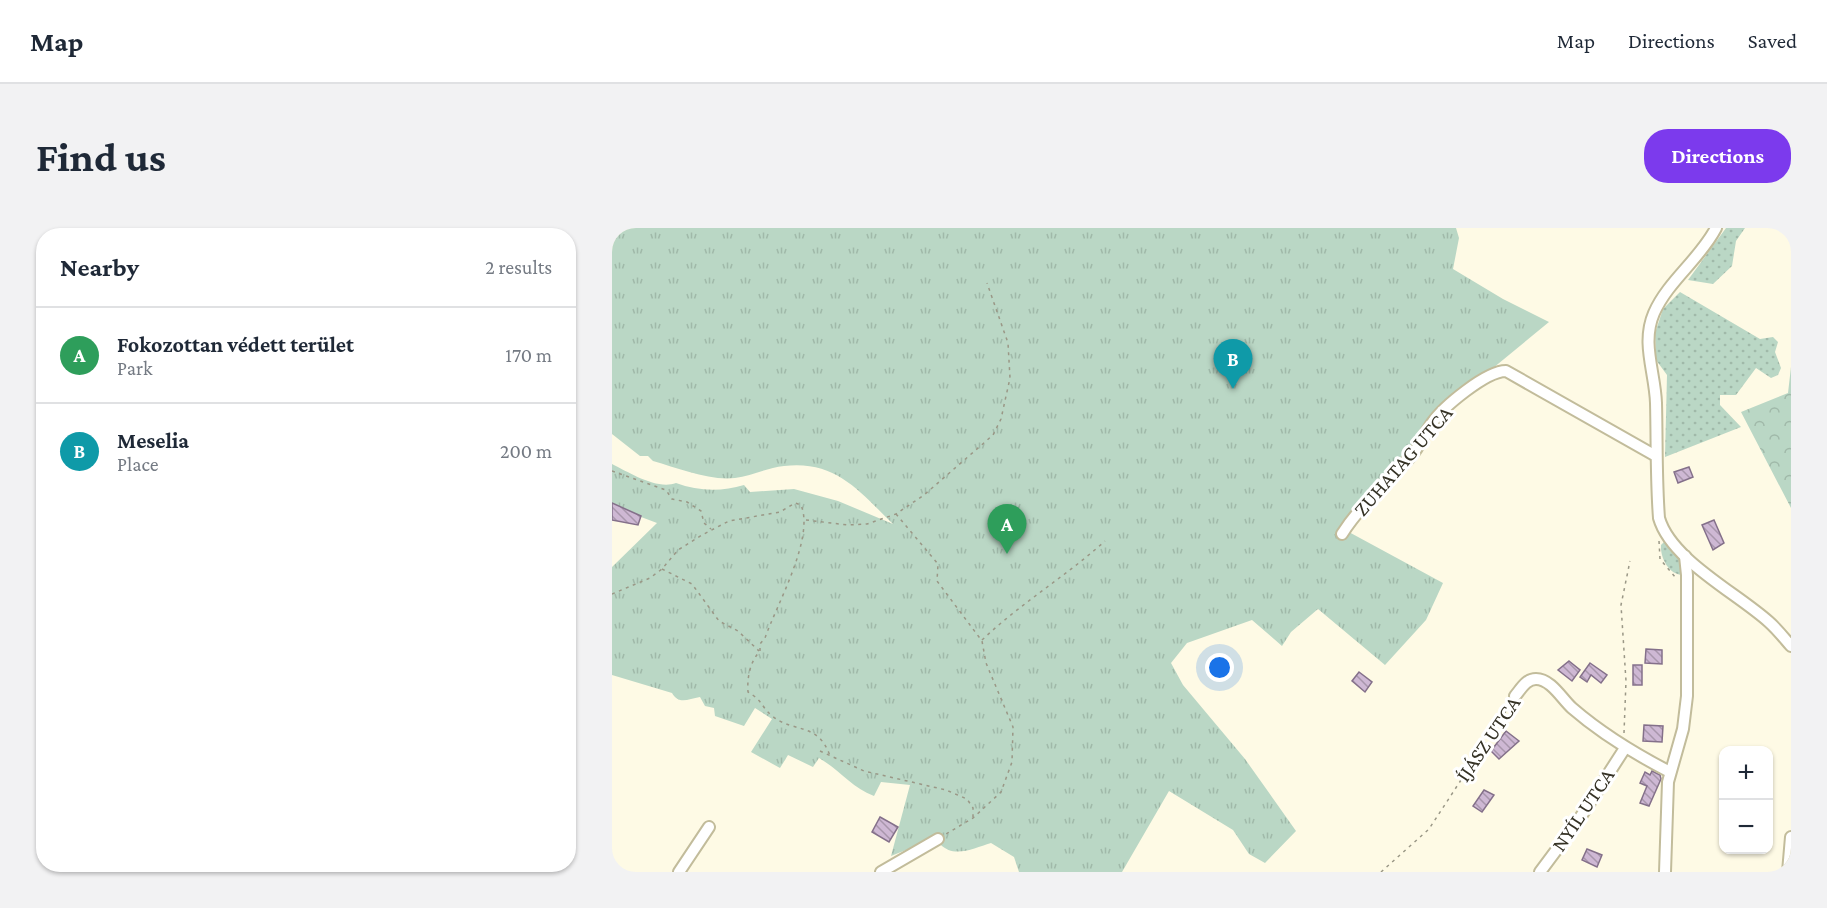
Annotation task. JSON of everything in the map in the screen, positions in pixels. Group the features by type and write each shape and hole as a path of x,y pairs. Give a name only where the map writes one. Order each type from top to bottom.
{"street":[{"path":"1716,228 1701,252 1658,304 1652,316 1648,353 1655,390 1659,518 1665,533 1685,556 1770,622 1791,646"},
{"name":"ZUHATAG UTCA","path":"1342,534 1353,517 1414,452 1433,421 1472,387 1496,371 1506,371 1656,456"},
{"path":"1665,872 1670,772 1680,744 1688,696 1685,556"},
{"name":"ÍJÁSZ UTCA","path":"1515,696 1527,682 1536,679 1546,681 1572,708 1623,746 1670,772"},
{"name":"NYÍL UTCA","path":"1540,872 1578,821 1623,746"},
{"path":"679,872 710,827"},
{"path":"1788,872 1791,837"},
{"path":"881,872 938,839"}],"path":[{"path":"805,520 848,525 867,524 896,514 924,495 993,435 1002,419 1010,378 1008,343 987,283"},
{"path":"612,471 666,490 672,499 687,502 701,511 704,523 712,530"},
{"path":"612,594 634,586 662,569 678,550 729,521 780,512 795,503 801,505 805,520 790,577 765,638 752,660 747,681 748,692 761,699 771,714 817,734 830,756"},
{"path":"896,514 938,564 937,581 982,641 986,663 1013,727 1012,762 1001,792 973,818 938,839"},
{"path":"1665,533 1658,543 1660,559 1668,572 1687,584"},
{"path":"982,641 1010,613 1069,573 1105,541"},
{"path":"1623,746 1626,681 1621,605 1630,561"},
{"path":"662,569 692,584 719,621 738,631 759,651"},
{"name":"ÍJÁSZ UTCA","path":"1381,872 1429,829 1515,696"},
{"path":"820,751 864,771 946,790 967,799 973,808 973,818"}],"green space":[{"path":"612,228 1456,228 1459,238 1453,269 1503,299 1549,322 1426,423 1401,464 1367,492 1337,538 1341,540 1347,531 1443,583 1426,620 1385,665 1318,609 1291,632 1282,646 1252,620 1187,643 1171,663 1183,685 1245,759 1296,831 1265,863 1249,854 1233,830 1169,791 1122,872 1019,872 1014,857 991,843 958,852 951,851 940,844 922,854 926,842 891,856 910,785 881,782 874,796 859,788 819,758 813,767 788,755 780,768 751,752 772,719 755,708 744,726 715,716 714,708 705,706 700,697 681,700 672,693 612,675 612,567 657,523 612,506 612,464 644,480 661,484 676,483 710,490 744,485 750,492 794,489 838,501 893,524 845,480 818,468 802,465 784,466 747,476 715,478 653,461 648,456 640,456 612,434"},
{"path":"1726,228 1745,228 1736,241 1732,266 1713,284 1688,280"},
{"path":"1680,292 1760,339 1773,337 1778,342 1775,352 1781,368 1778,375 1771,378 1756,368 1736,395 1720,395 1720,405 1741,427 1665,457 1667,375 1656,360 1655,333 1663,309"},
{"path":"1791,367 1791,508 1741,412 1788,393"},
{"path":"1666,540 1678,550 1683,575 1674,572 1666,565 1661,545"}],"building":[{"path":"1689,467 1693,477 1678,483 1674,472"},
{"path":"612,503 641,516 638,525 612,520"},
{"path":"1714,520 1724,543 1713,550 1702,525"},
{"path":"1646,649 1662,650 1662,664 1645,663"},
{"path":"1569,661 1580,670 1572,681 1558,670"},
{"path":"1590,663 1607,675 1601,683 1591,675 1587,682 1580,677"},
{"path":"1633,665 1642,665 1642,685 1633,685"},
{"path":"1359,672 1372,682 1365,692 1352,681"},
{"path":"1644,725 1663,726 1662,742 1643,741"},
{"path":"1506,731 1519,741 1499,759 1491,751"},
{"path":"1652,771 1660,775 1661,779 1649,806 1640,803 1647,786 1640,783 1645,772 1650,775"},
{"path":"1484,790 1494,795 1482,812 1473,806"},
{"path":"880,817 898,827 889,842 872,832"},
{"path":"1587,849 1602,855 1597,867 1582,860"}],"place":[{"name":"Meselia","path":"1233,389"},
{"name":"Fokozottan védett terület","path":"1007,554"}]}
